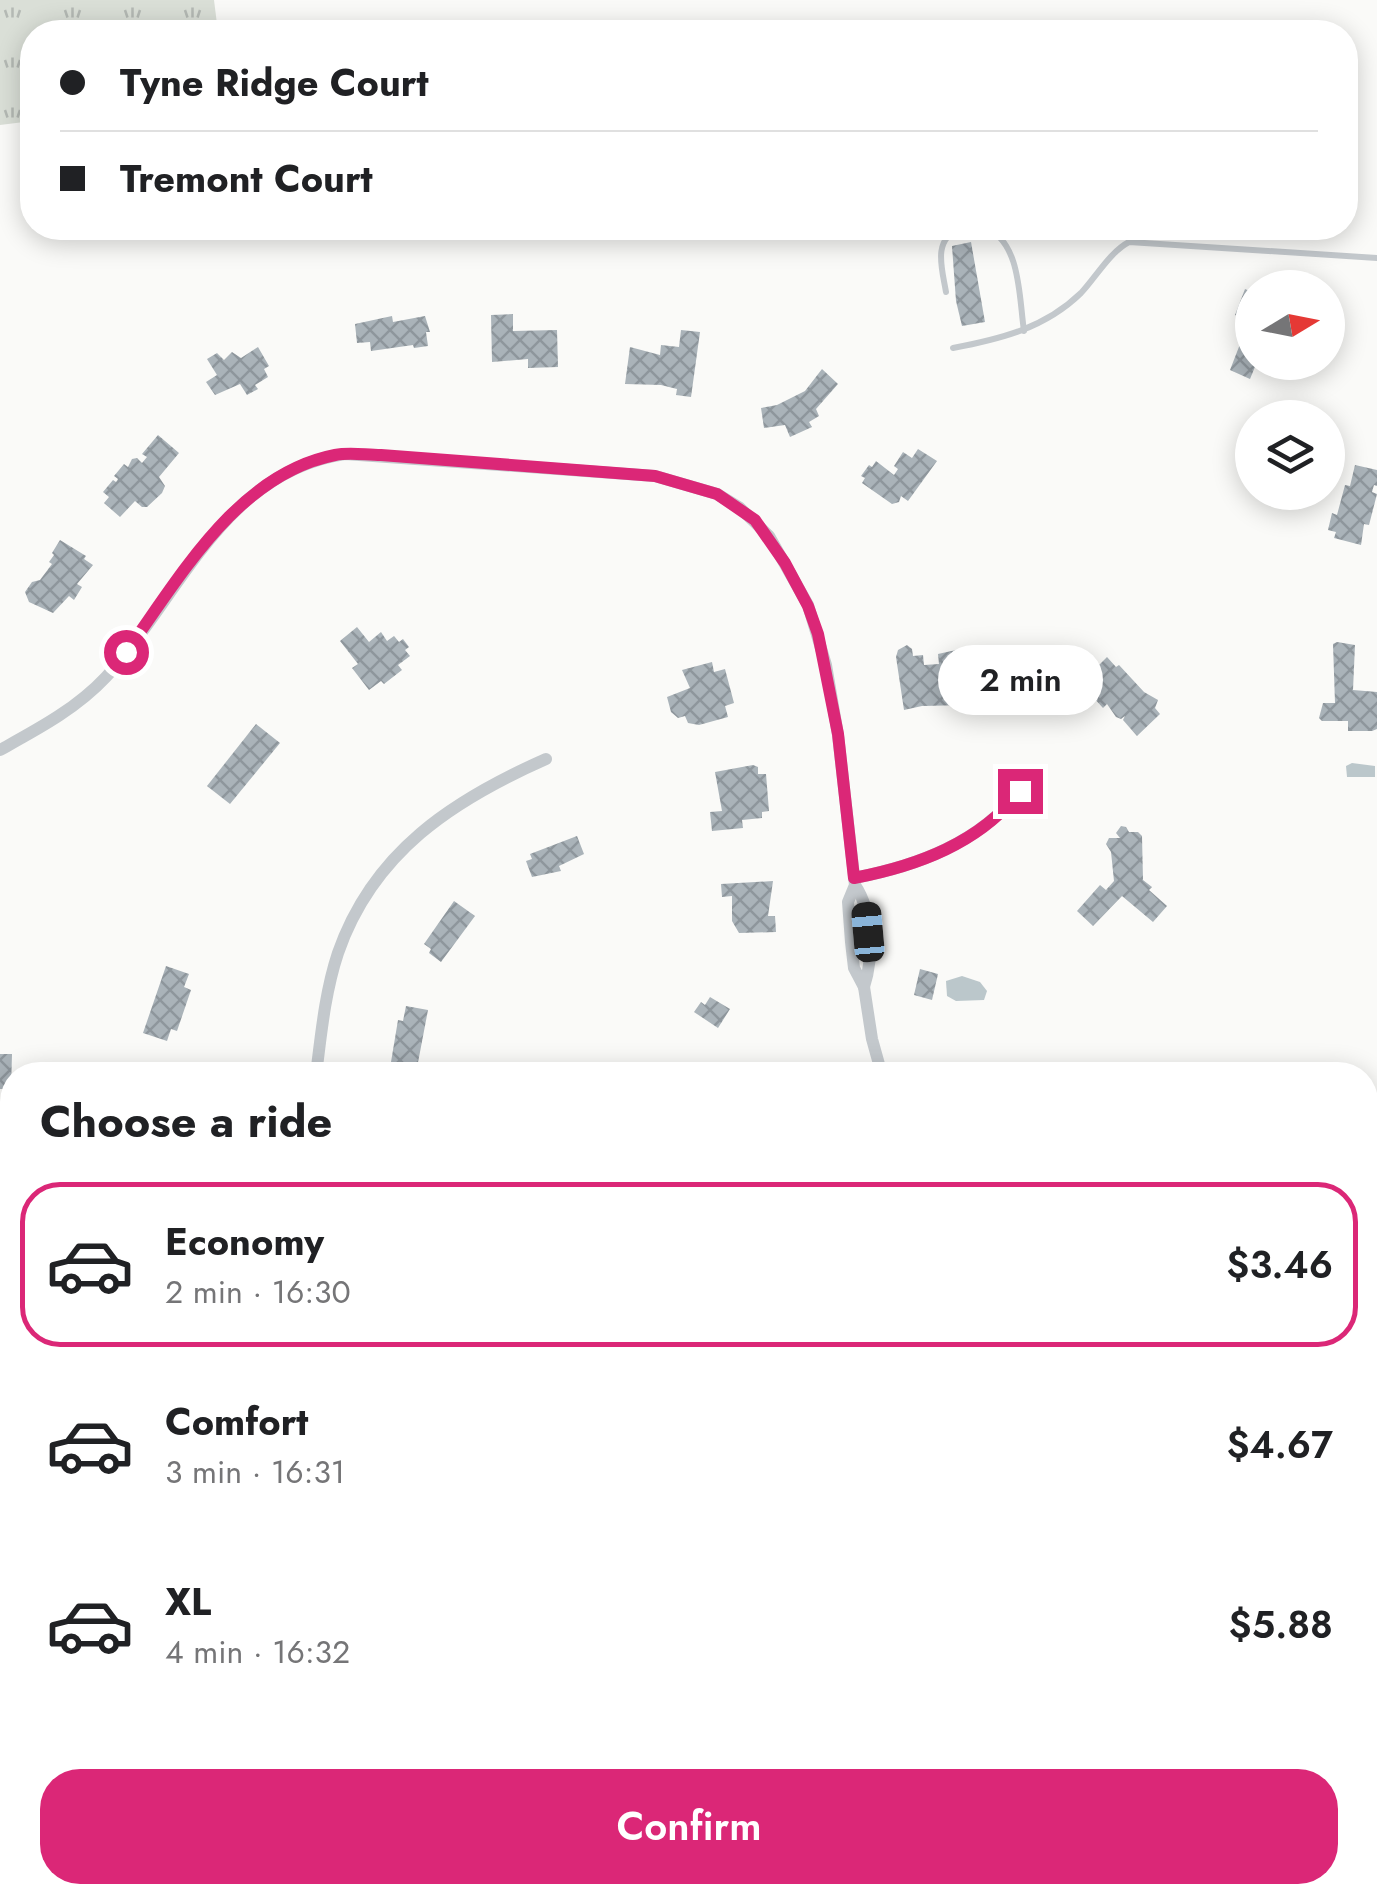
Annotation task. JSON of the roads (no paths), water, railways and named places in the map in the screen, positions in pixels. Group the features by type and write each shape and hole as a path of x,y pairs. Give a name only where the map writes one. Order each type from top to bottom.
{"street":[{"path":"0,750 50,723 89,694 126,652 217,528 269,485 317,460 345,454 381,455 642,474 717,494 740,508 769,536 808,606 818,634 832,697 854,882 865,900 871,964 864,987 878,1062"},
{"path":"318,1062 337,958 360,907 379,878 413,839 461,801 546,759"},
{"path":"854,882 958,844 997,817 1020,791"}],"lane":[{"path":"944,240 941,246 946,292"},
{"path":"1004,240 1010,251 1024,331"},
{"path":"953,348 1024,331 1068,304 1129,242 1377,258"}]}
